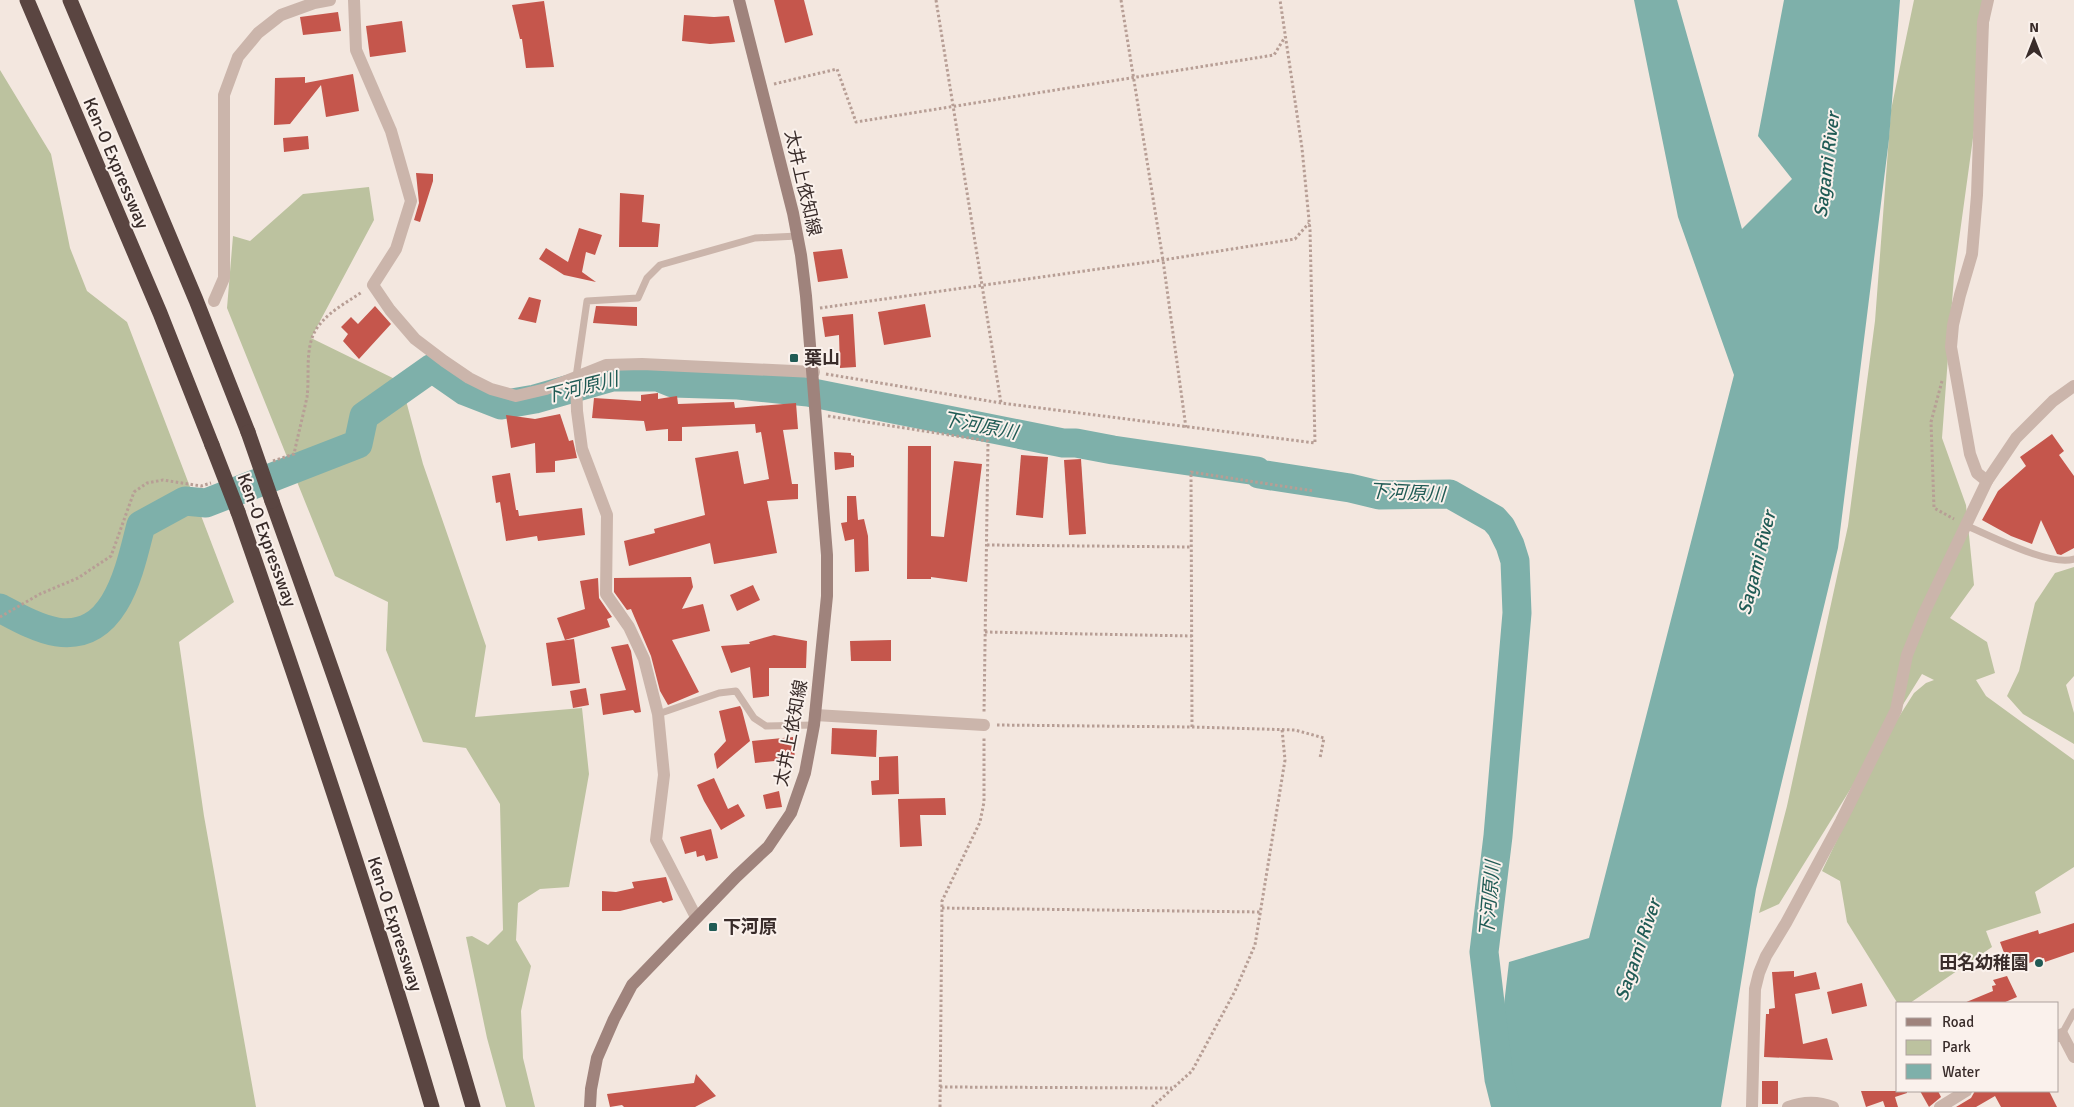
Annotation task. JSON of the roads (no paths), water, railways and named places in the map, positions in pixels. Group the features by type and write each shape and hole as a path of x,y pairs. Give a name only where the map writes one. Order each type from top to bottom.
{"highway":[{"name":"Ken-O Expressway","path":"26,0 156,304 238,512 296,677 403,1010 432,1107"},
{"name":"Ken-O Expressway","path":"70,0 193,291 248,432 386,826 442,1001 473,1107"}],"main road":[{"name":"太井上依知線","path":"590,1107 590,1089 598,1058 614,1019 632,985 696,917 768,847 791,814 804,773 815,720 827,596 827,555 808,310 798,236 739,0"}],"street":[{"path":"214,301 224,278 224,95 238,57 258,33 281,15 314,3 330,0"},
{"path":"354,0 356,50 391,131 411,200 396,250 372,285 415,339 444,361 491,389 516,396 546,389 606,365 642,364 814,375"},
{"path":"1987,480 1977,472 1970,454 1951,347 1960,295 1972,254 1977,195 1983,22 1988,0"},
{"path":"576,378 577,411 582,449 607,515 606,594 629,627 644,659 658,714 664,775 656,840 696,917"},
{"path":"1753,1107 1755,989 1766,956 1841,821 1896,710 1907,655 1924,613 1987,480 2016,438 2053,401 2074,386"},
{"path":"815,720 984,725"},
{"path":"2060,1035 2074,1057"},
{"path":"1945,1106 1965,1092"},
{"path":"1788,1107 1810,1102 1820,1102 1834,1107"}],"lane":[{"path":"576,378 588,301 638,298 647,278 660,265 755,238 798,236"},
{"path":"1965,525 2022,550 2066,561 2074,558"},
{"path":"658,714 719,693 736,691 754,718 766,726 815,720"},
{"path":"2060,1035 2074,1012"}],"water":[{"name":"Sagami River","path":"1634,0 1677,0 1742,229 1792,179 1758,136 1784,0 1900,0 1889,139 1838,548 1756,889 1721,1107 1492,1107 1509,962 1589,938 1734,375 1678,217"}],"waterway":[{"name":"下河原川","path":"0,608 20,619 57,632 77,632 94,625 107,613 117,598 132,561 141,525 185,501 206,503 358,444 364,416 432,368 465,391 501,405 535,399 612,377 658,377 673,383 738,385 808,392 1063,443 1076,443 1257,471 1259,474 1350,488 1379,495 1450,494 1494,519 1501,527 1515,561 1517,613 1498,836 1484,952 1499,1079 1506,1107"}],"place":[{"name":"葉山","path":"794,358"},
{"name":"下河原","path":"713,927"},
{"name":"田名幼稚園","path":"2039,963"}]}
